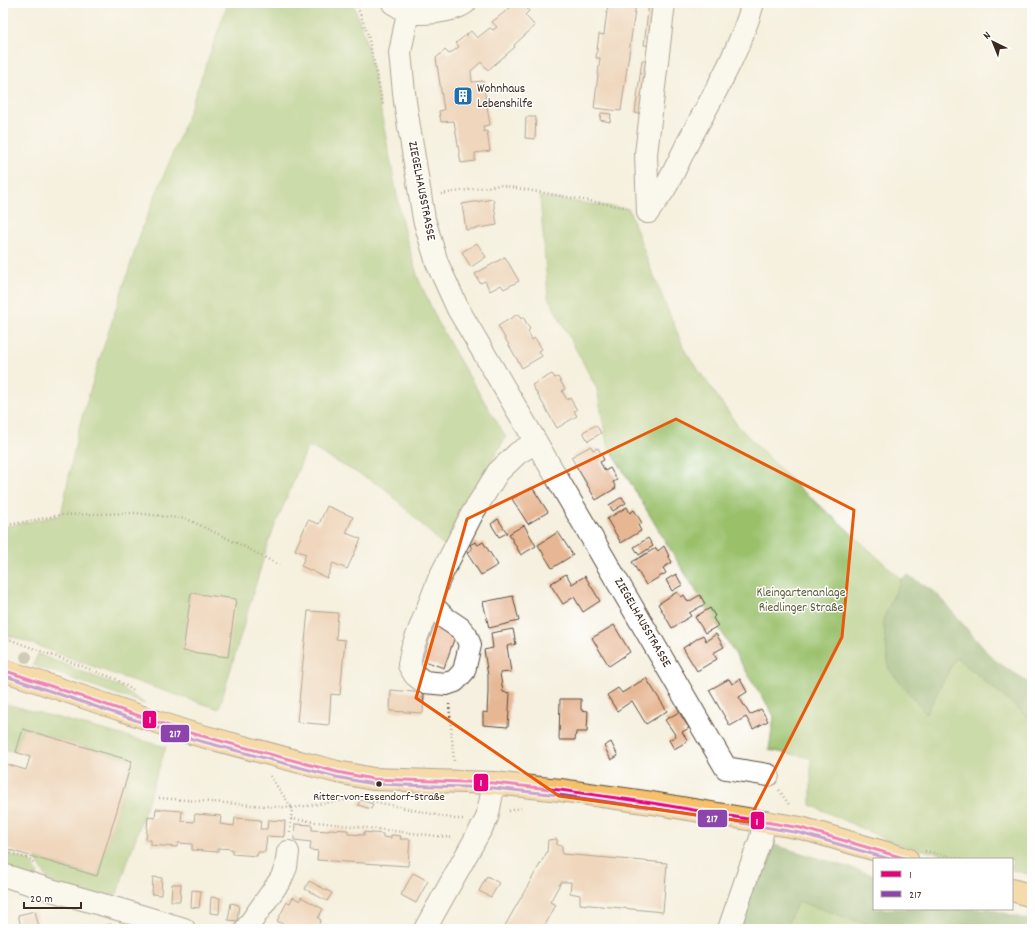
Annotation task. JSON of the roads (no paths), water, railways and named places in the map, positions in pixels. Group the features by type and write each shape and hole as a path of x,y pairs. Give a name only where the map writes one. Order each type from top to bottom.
{"main road":[{"path":"3,670 187,732 337,772 373,779 494,783 560,790 652,803 801,828 904,858"},
{"path":"1013,890 1032,896"}],"street":[{"name":"ZIEGELHAUSSTRASSE","path":"465,3 461,6 430,14 401,7 400,53 405,102 424,220 437,263 458,309 726,768 768,775"},
{"path":"664,3 646,154 648,212 664,189 727,70 754,3"},
{"path":"431,601 445,618 460,628 466,635 470,644 464,672 455,681 446,684 424,682 415,675 409,665 412,649 439,579 472,514 498,472 518,452 536,442"},
{"path":"425,929 487,818 494,783"},
{"path":"729,929 760,841 765,822"},
{"path":"246,929 281,879 286,866 288,852"},
{"path":"3,875 184,929"}],"place":[{"name":"Wohnhaus Lebenshilfe","path":"463,96"},
{"name":"Ritter-von-Essendorf-Straße","path":"379,784"}],"park label":[{"name":"Kleingartenanlage Riedlinger Straße","path":"801,600"}]}
